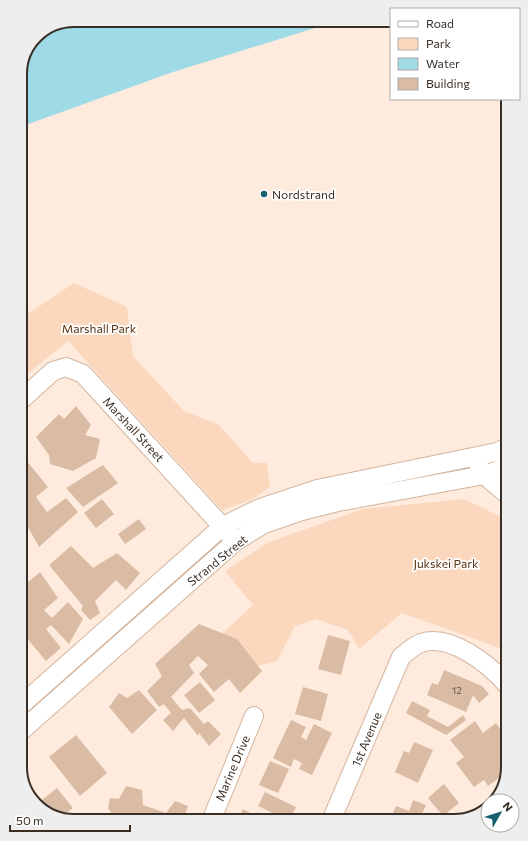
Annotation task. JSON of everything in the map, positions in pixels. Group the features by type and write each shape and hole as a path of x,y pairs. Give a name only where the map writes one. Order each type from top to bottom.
{"street":[{"name":"Marshall Street","path":"27,395 53,372 66,368 83,374 236,541"},
{"name":"Strand Street","path":"27,700 223,526 260,508 317,489 473,457 501,458"},
{"path":"473,457 484,475 501,489"},
{"name":"Strand Street","path":"27,726 236,541 264,524 338,502 484,475 501,461"},
{"name":"1st Avenue","path":"334,814 401,657 412,648 422,643 438,641 457,646 487,664 501,679"},
{"name":"Marine Drive","path":"214,814 254,716"}],"green space":[{"name":"Marshall Park","path":"74,283 127,307 133,356 184,411 219,425 253,463 267,463 270,487 251,500 222,510 68,341 27,374 27,314"},
{"name":"Jukskei Park","path":"464,499 501,517 501,648 402,613 359,649 348,630 316,619 295,626 277,661 258,666 221,635 253,605 225,571 269,542 363,509"}],"water":[{"path":"74,27 318,27 173,72 27,124 27,71 29,62 32,53 43,39 56,31"}],"building":[{"path":"76,406 91,425 85,435 100,439 96,458 73,471 50,464 49,455 36,437 59,414 64,419"},
{"path":"27,461 48,487 36,497 47,512 66,498 78,512 39,547 27,527"},
{"path":"103,465 118,483 83,507 66,488"},
{"path":"102,499 114,514 96,528 84,513"},
{"path":"139,519 146,529 125,544 118,534"},
{"path":"71,546 93,568 117,553 140,573 126,590 116,580 95,601 100,613 90,620 81,610 83,606 49,565"},
{"path":"40,572 58,598 44,610 52,618 68,602 83,619 69,644 51,625 46,629 61,648 46,661 27,638 27,583"},
{"path":"199,624 237,639 262,671 240,693 229,679 214,692 199,674 208,665 198,656 189,665 194,673 171,697 182,710 190,708 204,724 208,721 221,734 209,746 199,733 198,736 184,718 173,731 163,720 171,713 164,704 159,707 147,691 162,676 155,664"},
{"path":"328,635 350,641 341,675 318,669"},
{"path":"444,670 482,686 489,694 479,703 473,695 466,712 427,695 432,683 438,685"},
{"path":"200,682 215,700 199,713 184,695"},
{"path":"303,687 328,694 321,721 295,714"},
{"path":"139,690 157,710 132,734 109,707 119,693 127,698"},
{"path":"412,701 430,710 427,716 448,727 463,715 466,720 446,735 406,713"},
{"path":"291,720 306,727 301,737 306,740 314,724 332,733 312,775 299,769 302,763 294,759 291,767 273,758"},
{"path":"475,721 483,733 496,723 501,730 501,773 499,778 488,786 484,780 474,787 456,763 464,757 450,740"},
{"path":"76,735 107,773 80,796 49,757"},
{"path":"414,742 433,750 418,783 395,772 404,751 409,753"},
{"path":"270,761 289,769 278,793 259,785"},
{"path":"444,784 459,803 445,814 441,814 428,798"},
{"path":"126,786 142,790 143,805 166,813 175,801 188,806 185,814 112,814 108,808 110,798 119,799"},
{"path":"57,788 73,808 65,813 53,809 41,800"},
{"path":"265,792 296,807 292,814 275,814 258,806"},
{"path":"413,800 426,805 422,814 393,814 396,806 409,811"},
{"path":"243,809 252,814 240,814"}],"place":[{"name":"Nordstrand","path":"264,194"}]}
